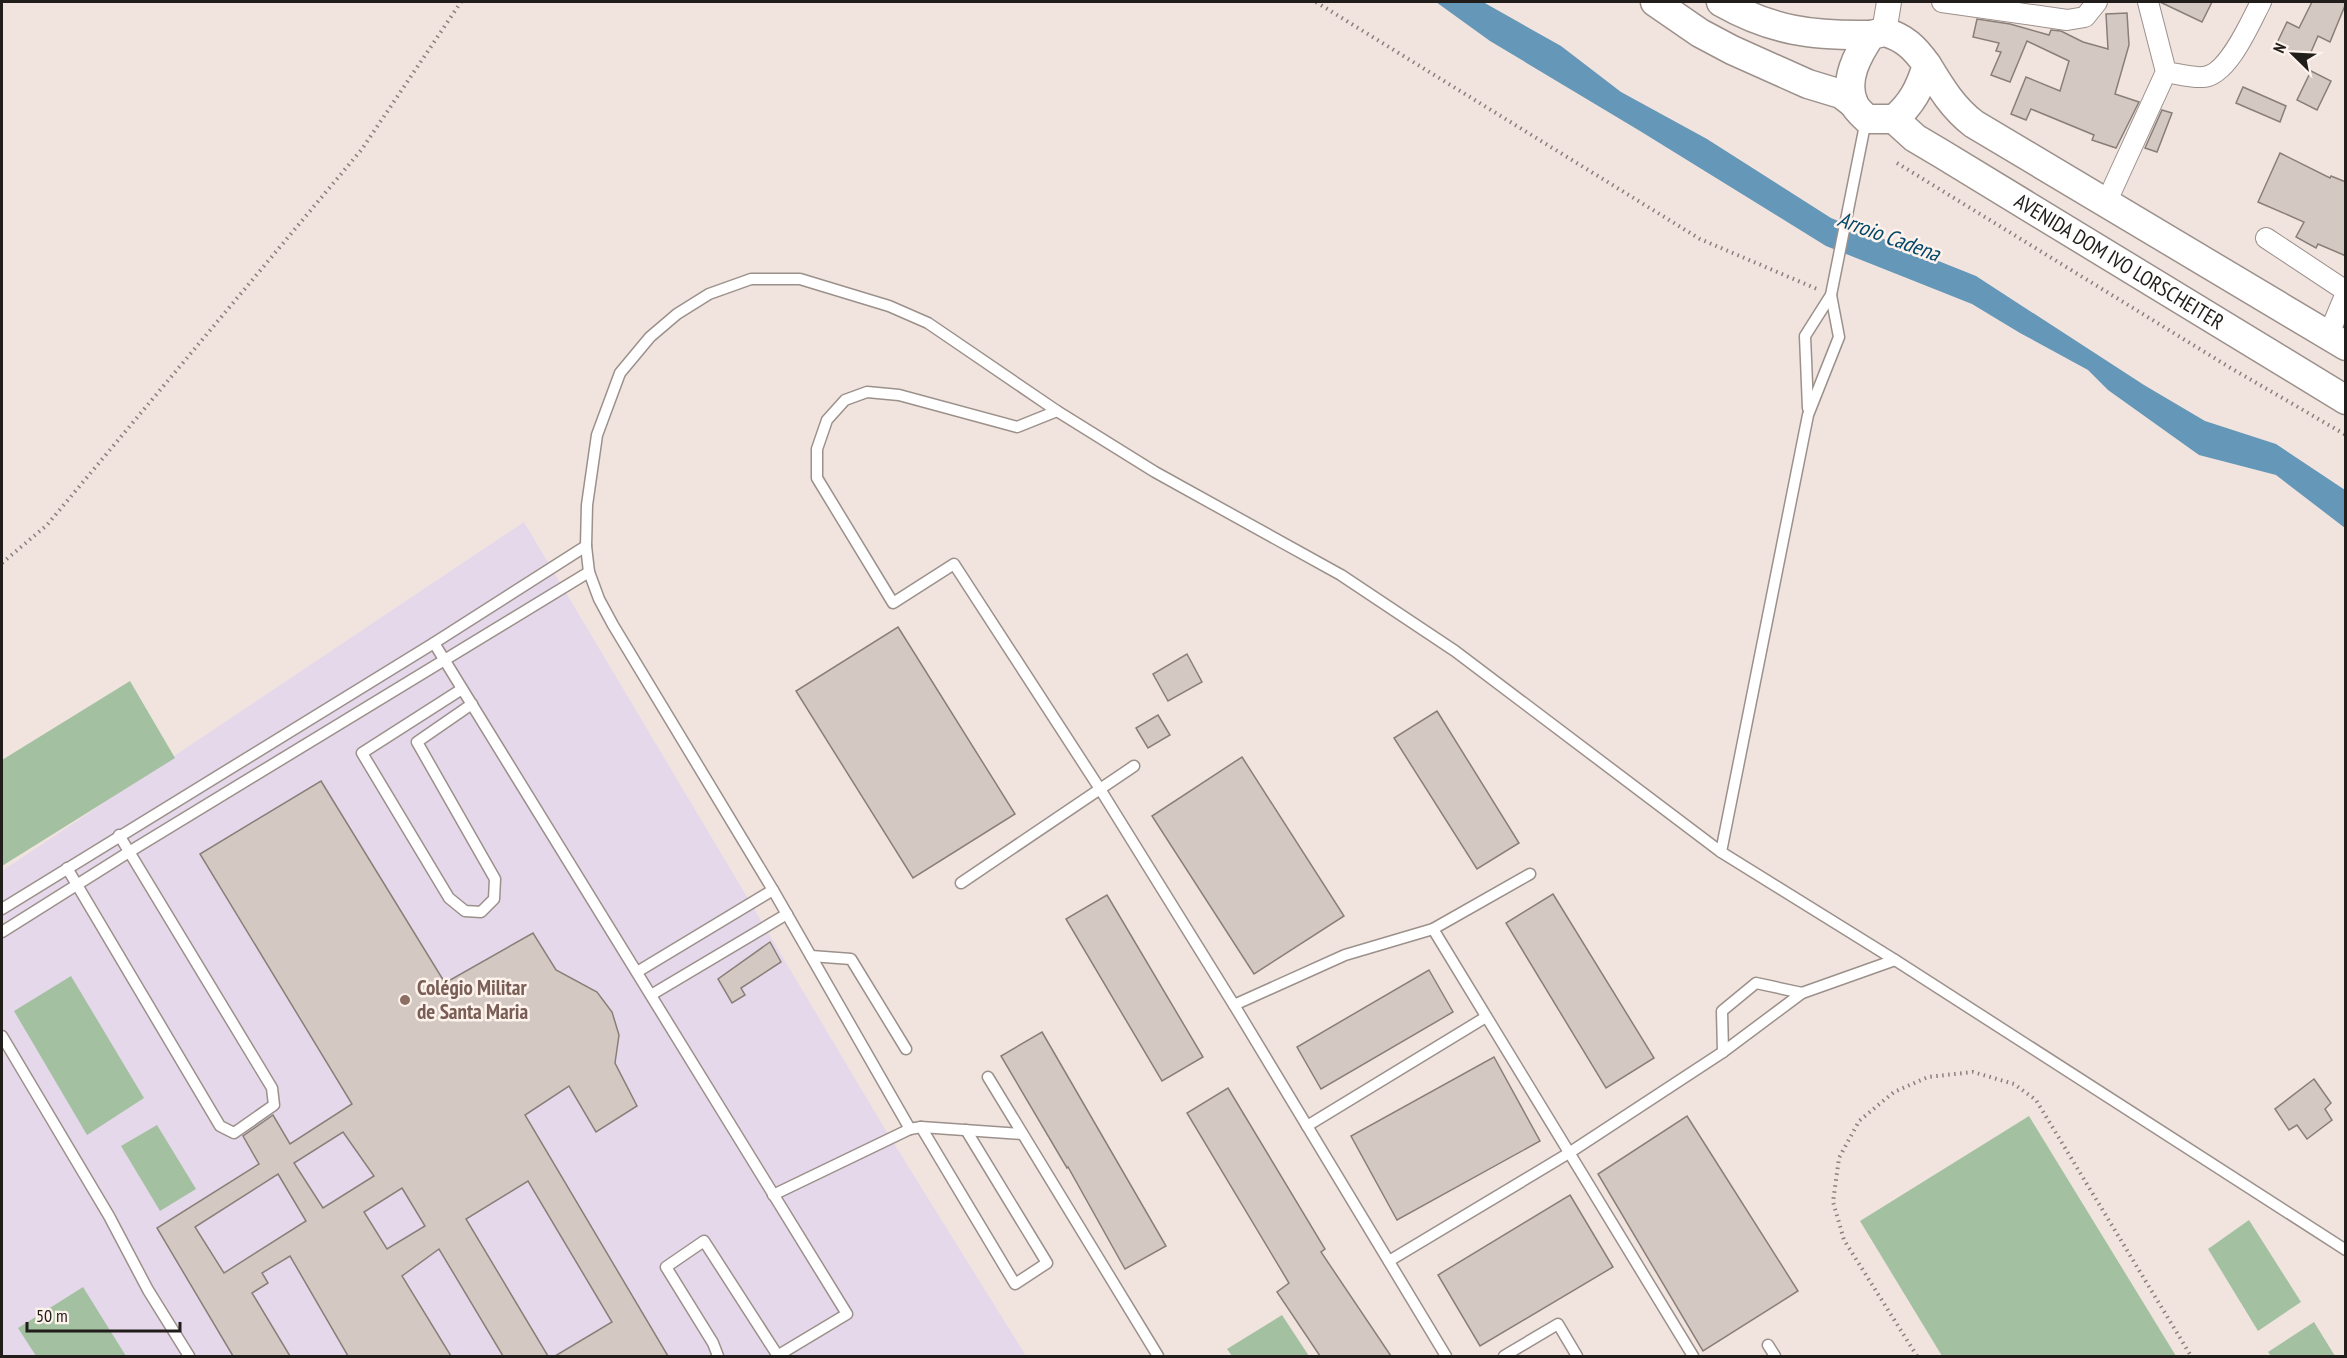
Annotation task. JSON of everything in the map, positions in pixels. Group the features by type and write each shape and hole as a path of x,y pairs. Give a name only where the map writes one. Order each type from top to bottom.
{"main road":[{"path":"1655,2 1701,33 1732,50 1808,84 1841,94 1860,112 1894,119 1909,107 1921,86 1927,65"},
{"path":"1721,2 1740,13 1774,27 1828,35 1898,36 1916,50 1945,95 1960,113 2016,150 2337,341"},
{"path":"1860,112 1850,82 1852,73 1857,55 1878,34"},
{"name":"AVENIDA DOM IVO LORSCHEITER","path":"1894,119 1915,138 2346,400"}],"street":[{"path":"1878,34 1889,2"},
{"path":"1942,2 2067,20 2085,17 2097,2"},
{"path":"2106,203 2166,72 2148,2"},
{"path":"2166,72 2205,78 2224,66 2243,39 2260,2"},
{"path":"2266,238 2346,292 2337,341"}],"lane":[{"path":"1721,852 1808,415 1839,337 1832,295 1855,179 1860,112"},
{"path":"966,1130 1047,1263 1016,1284 916,1128 811,956 613,625 599,599 590,572 585,546 587,505 597,435 620,373 650,337 677,314 709,294 751,279 800,279 889,306 928,323 1057,411 1155,472 1341,575 1455,651 1721,852 1895,960 2346,1250"},
{"path":"1808,415 1806,336 1832,295"},
{"path":"1057,411 1017,427 899,395 867,392 845,400 827,420 817,448 817,478 893,603 954,564 1100,789 1234,1005 1446,1356"},
{"path":"2,909 434,643 585,546"},
{"path":"2,932 129,852 590,572"},
{"path":"434,643 847,1314 778,1356 704,1241 666,1267 713,1343 718,1356"},
{"path":"462,689 362,753 449,898 465,911 481,912 494,899 495,879 417,742 472,704"},
{"path":"961,883 1134,766"},
{"path":"67,868 220,1126 234,1133 274,1105 272,1088 119,835"},
{"path":"1234,1005 1345,955 1433,929 1530,874"},
{"path":"637,972 773,890"},
{"path":"651,995 787,914"},
{"path":"1433,929 1693,1356"},
{"path":"811,956 851,959 906,1049"},
{"path":"1389,1261 1569,1153 1723,1052 1802,993 1895,960"},
{"path":"1723,1052 1722,1011 1756,983 1802,993"},
{"path":"1307,1125 1486,1017"},
{"path":"2,1036 109,1216 148,1290 189,1356"},
{"path":"988,1077 1158,1356"},
{"path":"773,1195 916,1128 1022,1134"},
{"path":"1504,1356 1558,1324 1577,1356"},
{"path":"1768,1345 1775,1356"}],"path":[{"path":"2,563 47,525 362,149 461,2"},
{"path":"1316,2 1700,239 1832,295"},
{"path":"1897,163 2229,367 2346,435"},
{"path":"1917,1356 1844,1240 1833,1202 1839,1158 1859,1121 1893,1092 1928,1077 1973,1072 2014,1084 2036,1100 2192,1356"}],"shaded area":[{"name":"Colégio Militar de Santa Maria","path":"524,522 885,1129 1026,1356 2,1356 2,871"}],"green space":[{"path":"130,681 175,758 2,866 2,760"},
{"path":"71,976 144,1098 87,1135 14,1011"},
{"path":"2029,1116 2176,1356 1942,1356 1860,1221"},
{"path":"157,1125 196,1189 160,1211 121,1146"},
{"path":"2249,1220 2301,1302 2258,1331 2208,1249"},
{"path":"83,1287 126,1356 36,1356 18,1328"},
{"path":"1282,1315 1309,1356 1232,1356 1227,1349"},
{"path":"2314,1322 2335,1356 2271,1356 2268,1352"}],"water":[{"name":"Arroio Cadena","path":"1436,2 1483,2 1561,46 1621,92 1707,139 1831,218 1976,276 2144,385 2205,421 2276,444 2345,490 2345,528 2276,475 2199,455 2108,390 2088,370 1972,304 1826,246 1490,41"}],"building":[{"path":"2160,2 2212,2 2202,22"},
{"path":"2312,2 2346,3 2330,42 2318,36 2307,61 2275,47 2287,22 2299,28"},
{"path":"2127,13 2129,45 2115,94 2139,102 2116,148 2092,140 2094,135 2031,109 2026,120 2011,114 2026,77 2060,91 2069,61 2027,41 2010,82 1991,75 2001,52 1996,51 1999,43 1973,37 1977,19 2010,24 2049,35 2051,30 2061,31 2083,42 2108,49 2106,14"},
{"path":"2311,71 2331,81 2317,110 2297,100"},
{"path":"2243,87 2286,106 2280,122 2236,103"},
{"path":"2162,110 2172,113 2157,152 2145,148"},
{"path":"2280,153 2330,178 2331,176 2346,182 2346,256 2318,244 2316,248 2296,237 2304,222 2258,202"},
{"path":"898,627 1015,814 913,878 796,691"},
{"path":"1187,654 1202,682 1168,701 1153,674"},
{"path":"1437,711 1519,843 1477,869 1394,738"},
{"path":"1158,715 1170,735 1148,748 1136,728"},
{"path":"1242,757 1344,916 1254,974 1152,816"},
{"path":"321,781 445,983 533,933 556,970 597,992 612,1012 619,1035 615,1063 637,1106 596,1132 569,1086 525,1115 668,1356 555,1356 612,1322 528,1181 466,1219 548,1356 503,1356 439,1249 402,1276 451,1356 348,1356 290,1256 262,1273 268,1283 252,1293 290,1356 233,1356 157,1228 259,1164 243,1136 273,1115 290,1144 352,1104 200,854","holes":["343,1132 374,1176 323,1208 294,1163","278,1174 306,1221 224,1273 195,1227","402,1188 425,1226 387,1249 364,1212"]},
{"path":"1553,894 1654,1058 1606,1088 1506,923"},
{"path":"1107,895 1203,1057 1162,1081 1066,919"},
{"path":"770,942 781,962 741,988 745,995 732,1003 718,979"},
{"path":"1429,970 1453,1012 1321,1089 1297,1047"},
{"path":"1042,1032 1166,1246 1125,1269 1068,1167 1001,1056"},
{"path":"1494,1057 1540,1141 1397,1220 1351,1136"},
{"path":"2314,1079 2331,1103 2325,1109 2332,1120 2307,1139 2297,1125 2289,1130 2275,1109"},
{"path":"1228,1088 1325,1249 1321,1252 1391,1356 1320,1356 1277,1292 1289,1283 1187,1113"},
{"path":"1687,1116 1798,1291 1703,1351 1598,1174"},
{"path":"1570,1195 1613,1267 1480,1346 1438,1275"}],"place":[{"name":"Colégio Militar de Santa Maria","path":"405,1000"}]}
